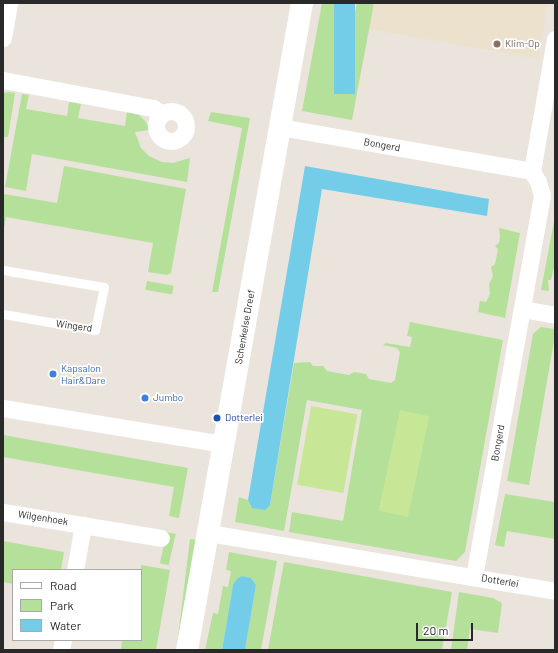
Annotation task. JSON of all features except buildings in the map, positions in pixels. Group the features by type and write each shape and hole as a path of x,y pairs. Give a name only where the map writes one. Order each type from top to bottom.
{"street":[{"path":"3,38 9,3"},
{"name":"Schenkelse Dreef","path":"187,650 302,3"},
{"path":"532,171 555,39"},
{"path":"3,80 152,108 162,114"},
{"name":"Bongerd","path":"280,127 532,171 538,182 542,195 474,577"},
{"path":"522,310 555,315"},
{"path":"3,408 224,444"},
{"name":"Wilgenhoek","path":"3,512 161,538"},
{"path":"75,569 83,525"},
{"name":"Dotterlei","path":"208,533 555,591"}],"lane":[{"name":"Wingerd","path":"3,270 104,287 96,330 3,314"}],"shaded area":[{"name":"Klim-Op","path":"374,3 548,3 538,59 369,29"}],"green space":[{"path":"322,3 335,3 338,96 357,3 374,3 352,120 302,111"},
{"path":"3,93 15,93 8,137 3,137"},
{"path":"22,94 29,95 26,109 67,116 69,102 81,104 78,118 125,126 127,112 139,115 146,122 149,130 135,132 141,148 149,156 162,162 173,163 190,158 187,182 32,154 26,191 5,187"},
{"path":"211,112 250,118 218,292 212,292 242,128 208,121"},
{"path":"64,166 186,189 171,273 167,275 148,272 153,243 6,217 3,234 4,194 57,203"},
{"path":"555,216 555,263 551,280 548,280 549,291 541,290"},
{"path":"499,228 520,233 505,318 478,312 480,301 486,302 490,294 489,284 493,276 491,267 495,264 498,249 495,246 499,243 500,237"},
{"path":"147,281 174,286 172,295 145,290"},
{"path":"410,322 503,340 465,552 456,561 289,532 292,512 343,521 362,410 307,400 284,531 235,522 239,497 248,500 252,508 270,505 294,363 310,362 313,366 323,366 327,371 349,375 354,372 366,374 369,379 391,383 395,380 400,352 397,348 383,345 386,343 410,347 412,337 407,336"},
{"path":"541,327 555,329 555,335 529,485 507,481 533,334"},
{"path":"311,406 357,414 343,493 297,485"},
{"path":"400,410 429,416 408,517 379,511"},
{"path":"3,435 188,468 179,518 169,516 174,487 3,457"},
{"path":"505,494 555,502 555,539 507,531 504,547 495,545"},
{"path":"167,532 176,534 169,565 160,563"},
{"path":"190,539 198,540 184,650 176,650"},
{"path":"3,541 64,552 61,569 12,569 12,584 3,582"},
{"path":"229,552 277,561 261,650 245,650 256,585 251,578 242,576 233,585 222,650 205,650 213,613 218,614 223,586 228,587 231,571 226,570"},
{"path":"284,562 452,592 442,650 268,650"},
{"path":"141,565 170,570 156,650 121,650 122,641 142,641"},
{"path":"459,592 493,598 502,603 498,633 470,629 467,650 451,650"}],"water":[{"path":"334,3 355,3 355,94 334,94"},
{"path":"305,166 489,199 487,216 322,189 270,505 265,510 252,508 248,500"},
{"path":"242,576 251,578 256,585 245,650 222,650 233,585 237,579"}],"place":[{"name":"Klim-Op","path":"497,44"},
{"name":"Kapsalon Hair&Dare","path":"53,374"},
{"name":"Jumbo","path":"145,398"},
{"name":"Dotterlei","path":"217,418"}]}
